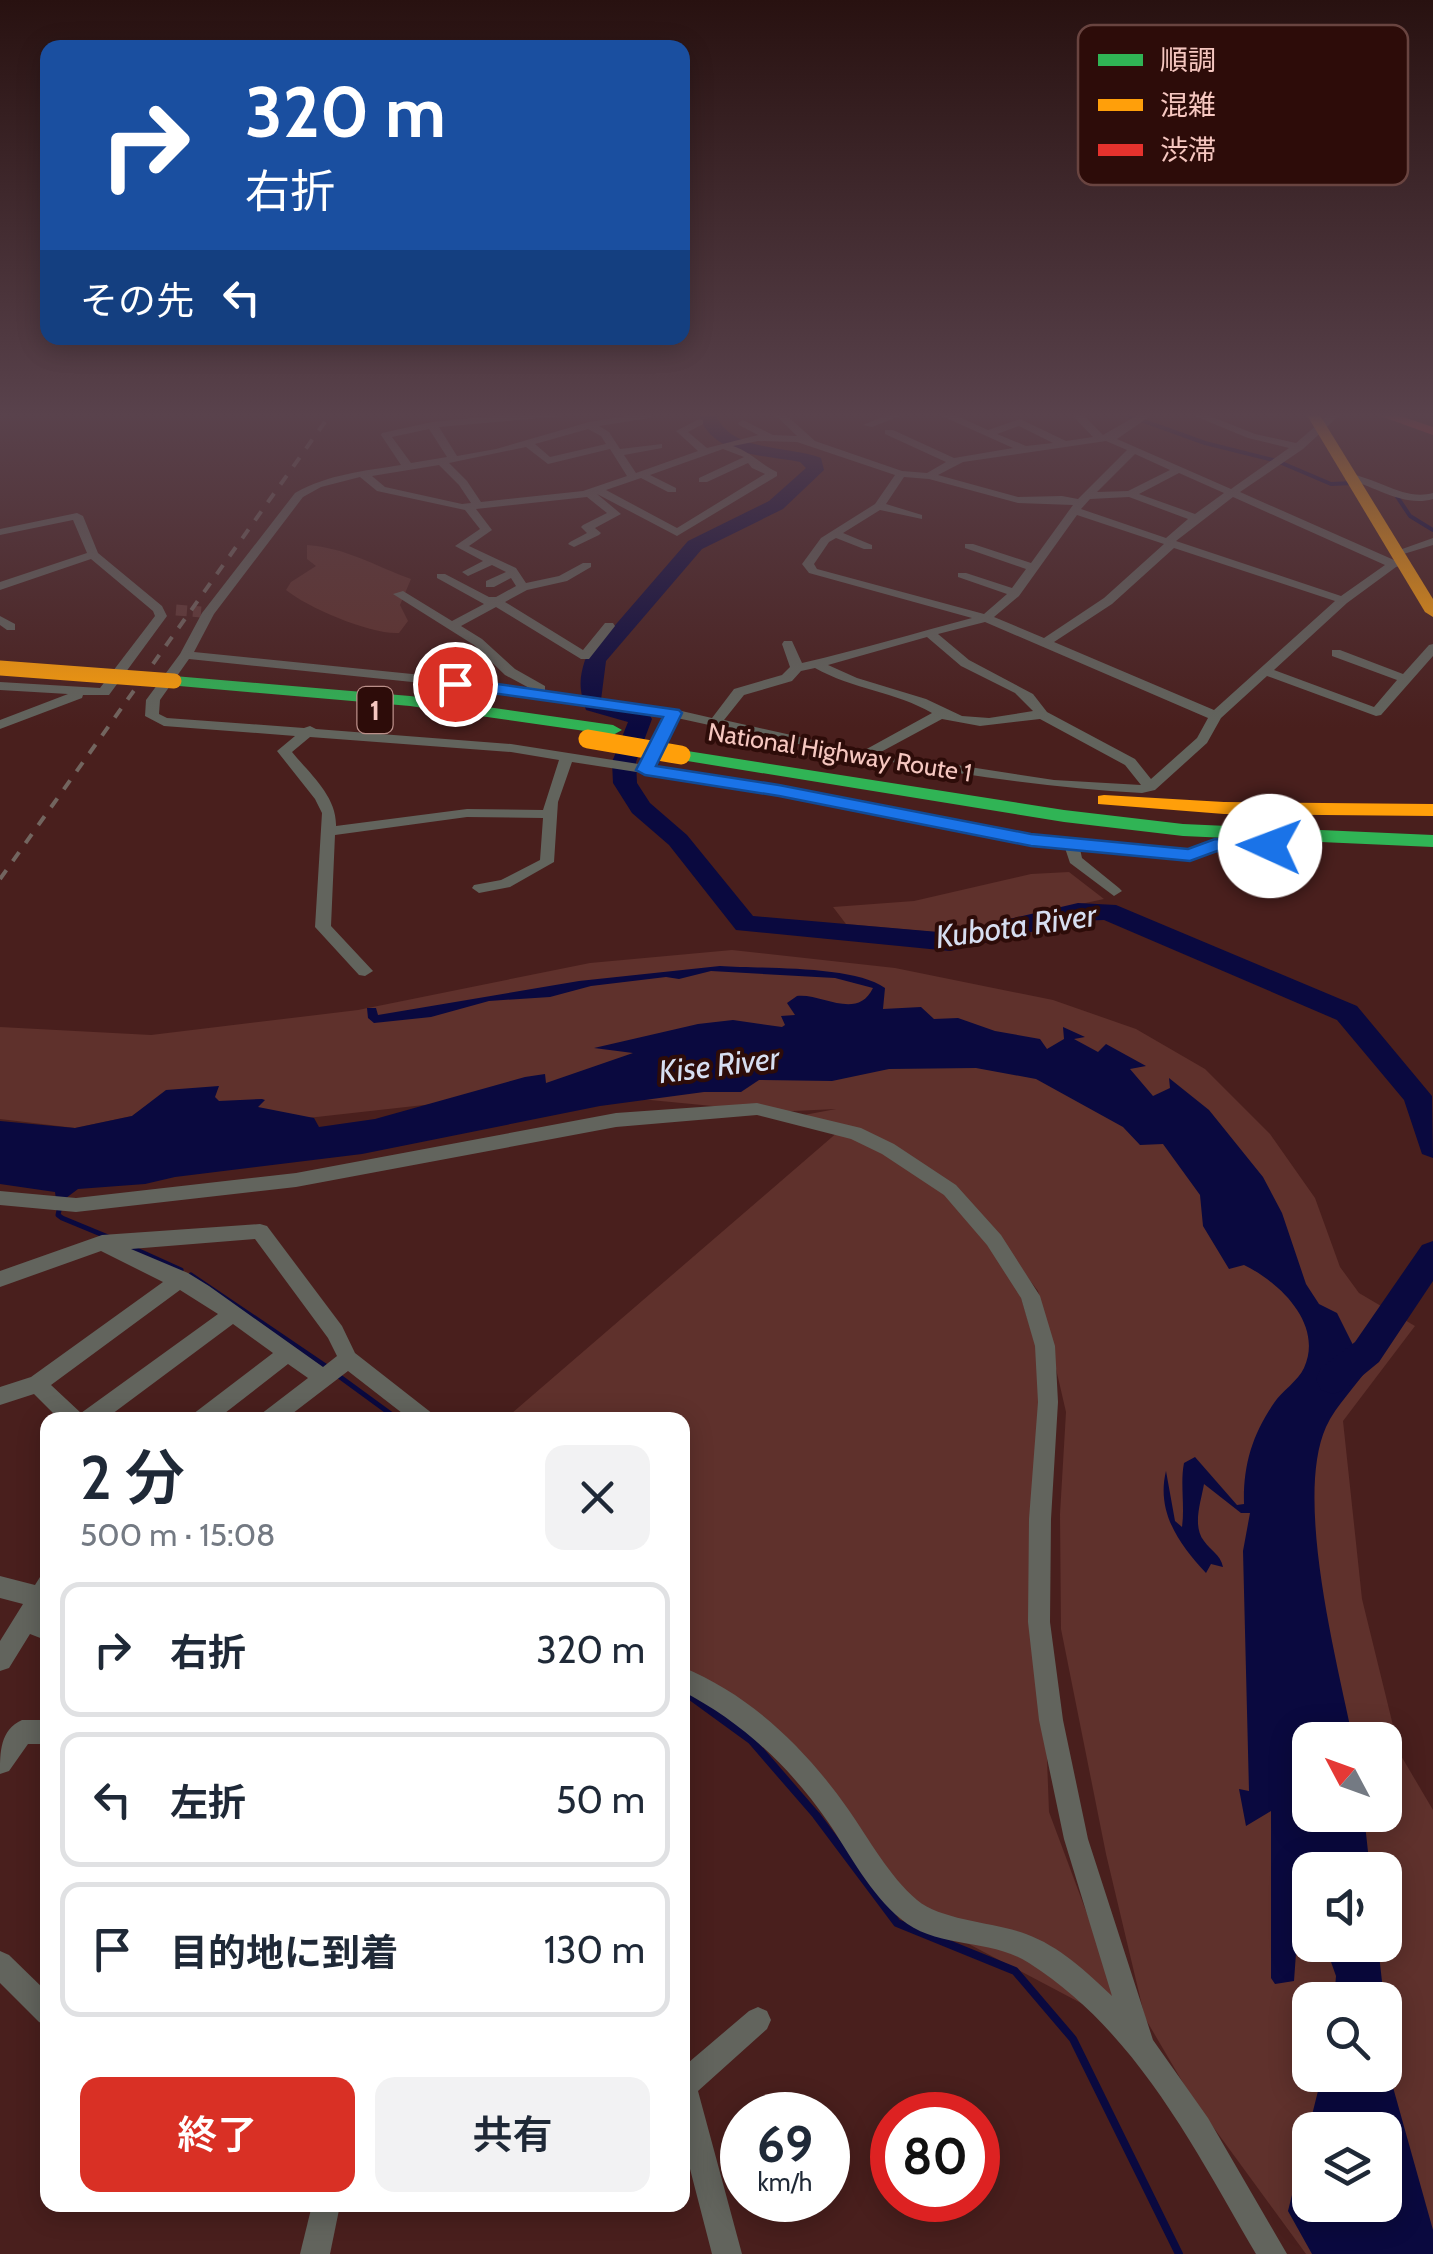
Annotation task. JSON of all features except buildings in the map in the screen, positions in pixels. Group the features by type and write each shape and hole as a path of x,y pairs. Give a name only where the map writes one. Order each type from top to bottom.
{"main road":[{"path":"1372,517 1393,553 1426,590 1433,612"},
{"name":"National Highway Route 1","path":"0,668 683,748 1210,818 1433,826"},
{"name":"National Highway Route 1","path":"0,683 410,702 614,730 683,748 875,786 1064,816 1183,830 1433,841"},
{"path":"875,786 896,796 1065,828 1215,845 1433,853"},
{"path":"1010,793 1154,795 1224,808 1433,810"}],"street":[{"path":"0,532 72,517"},
{"path":"0,683 82,694 104,692 161,616 158,608 93,555 78,517"},
{"path":"281,517 204,613 186,655 153,700 152,716 164,722 510,748 779,790 1031,840 1190,855 1215,845"},
{"path":"479,517 486,530 461,546 515,572 523,587"},
{"path":"574,544 595,534 588,527 608,517"},
{"path":"645,517 677,533 703,517"},
{"path":"862,517 814,553 808,564 812,571 986,618 1216,716"},
{"path":"716,722 739,692 787,678 798,668 986,618 1015,593 1072,517"},
{"path":"1111,517 1170,543 1343,600"},
{"path":"1046,642 1108,601 1195,517"},
{"path":"1293,517 1393,553"},
{"path":"836,534 868,547"},
{"path":"1154,795 1202,740 1216,716 1393,553 1433,541"},
{"path":"968,546 1035,568"},
{"path":"0,586 93,555"},
{"path":"468,572 492,560"},
{"path":"452,626 523,587 563,579 587,565"},
{"path":"490,584 515,572"},
{"path":"962,575 1015,593"},
{"path":"441,576 585,656 608,626"},
{"path":"399,594 478,642 526,684 553,698"},
{"path":"158,608 176,610"},
{"path":"929,633 967,664 1038,704 1042,716"},
{"path":"788,644 798,668"},
{"path":"1264,671 1376,712 1433,648"},
{"path":"1336,653 1406,678"},
{"path":"186,655 404,677 673,713 864,756 1154,795"},
{"path":"817,664 879,691 920,700 939,716 977,722 1042,716 1130,762 1154,795"},
{"path":"0,726 82,694"},
{"path":"637,769 673,713"},
{"path":"864,756 939,716"},
{"path":"310,730 284,751 322,798 329,813 323,926 364,971"},
{"path":"479,888 506,884 546,862 549,814 566,758"},
{"path":"330,831 467,813 549,814"},
{"path":"1071,842 1074,860 1114,891"},
{"path":"0,1198 76,1206 296,1180 600,1122 758,1109 855,1133 950,1190 994,1240 1030,1296 1045,1346 1048,1402 1040,1519 1040,1622 1051,1720 1076,1839 1140,2042"},
{"path":"0,1279 102,1243 260,1231 336,1332 337,1367"},
{"path":"102,1243 181,1279 288,1354 337,1367 413,1412"},
{"path":"0,1396 37,1384 181,1279"},
{"path":"99,1412 232,1314"},
{"path":"211,1412 288,1354"},
{"path":"278,1412 337,1367"},
{"path":"37,1384 66,1412"},
{"path":"0,1587 40,1591"},
{"path":"1,1660 40,1597"},
{"path":"24,1621 40,1627"},
{"path":"690,1682 723,1698 815,1785 912,1914 1031,1948 1083,1982 1161,2068 1272,2254"},
{"path":"0,1762 22,1732 40,1732"},
{"path":"0,1964 40,2004"},
{"path":"690,2079 758,2020"},
{"path":"690,2116 727,2254"},
{"path":"315,2254 324,2212"}],"shaded area":[{"path":"307,545 348,554 411,579 400,605 408,621 399,633 373,630 341,619 286,590 291,582 316,566 307,559"},
{"path":"1069,872 1104,899 946,933 846,924 833,907 914,901 1031,874"},
{"path":"732,950 895,968 1053,1000 1136,1029 1205,1069 1270,1134 1315,1198 1340,1267 1359,1293 1415,1326 1343,1421 1362,1599 1392,1722 1292,1722 1292,1832 1402,1832 1402,1757 1433,1810 1433,2254 1306,2254 1192,2098 1145,2018 1106,1854 1061,1629 1060,1514 1066,1412 1038,1291 1006,1249 1047,1382 1040,1573 1049,1812 1130,2029 912,1914 766,1721 690,1679 690,1412 513,1412 839,1131 804,1115 836,1109 773,1112 578,1093 263,1123 164,1093 132,1116 75,1128 0,1119 0,1027 151,1035 358,1010 590,963"}],"water":[{"name":"Kise River","path":"720,966 830,972 885,988 883,1009 921,1007 934,1019 958,1018 995,1031 1040,1039 1047,1049 1064,1039 1063,1027 1085,1037 1074,1039 1098,1052 1106,1044 1146,1066 1130,1069 1153,1096 1170,1088 1169,1078 1209,1110 1263,1177 1282,1213 1306,1284 1319,1304 1337,1313 1354,1347 1371,1364 1326,1427 1317,1458 1314,1495 1322,1581 1349,1722 1292,1722 1292,1832 1366,1832 1368,1852 1292,1852 1294,1981 1275,1984 1271,1978 1271,1811 1246,1826 1239,1789 1249,1791 1243,1551 1250,1513 1241,1513 1204,1484 1198,1514 1200,1535 1223,1567 1211,1564 1206,1573 1172,1526 1164,1486 1166,1471 1175,1521 1182,1527 1184,1463 1195,1457 1237,1505 1244,1504 1247,1464 1255,1439 1274,1403 1304,1368 1308,1336 1295,1306 1284,1293 1244,1265 1229,1269 1203,1226 1200,1195 1163,1144 1140,1145 1123,1127 1036,1079 976,1068 889,1069 832,1081 759,1080 741,1092 704,1092 600,1106 362,1154 145,1184 78,1189 66,1198 56,1199 55,1192 0,1184 0,1121 75,1128 132,1116 166,1090 219,1086 215,1097 219,1101 262,1099 265,1100 258,1107 314,1118 319,1127 375,1119 525,1077 545,1074 546,1083 633,1053 594,1048 698,1024 733,1020 782,1027 785,1025 781,1016 795,1015 787,1003 797,996 849,1004 866,998 873,988 835,978 711,971 679,979 666,977 591,986 550,997 489,1001 431,1017 374,1023 368,1018 367,1008 376,1008 378,1015 579,981"},
{"path":"1331,1962 1380,1962 1382,1982 1336,1982"},
{"path":"1318,2092 1394,2092 1400,2112 1313,2112"},
{"path":"1402,2119 1433,2230 1433,2254 1312,2254 1294,2222 1402,2222"}],"waterway":[{"name":"Kubota River","path":"591,698 590,679 596,660 695,545 751,517"},
{"path":"1412,517 1433,530"},
{"name":"Kubota River","path":"594,705 641,719 624,762 625,783 641,808 678,840 745,924 950,942 1078,912 1107,911 1347,1013 1417,1096 1433,1146"},
{"path":"60,1206 58,1215 62,1218 108,1237"},
{"path":"128,1246 181,1270"},
{"name":"Kubota River","path":"1333,1379 1367,1352 1433,1254"},
{"path":"191,1275 327,1367"},
{"path":"336,1374 388,1412"},
{"path":"690,1696 751,1740 816,1815 897,1923 1015,1971 1073,2039 1179,2254"}],"tunnel":[{"path":"176,610 201,612"}],"railway":[{"path":"0,879 257,517"}],"traffic: fast":[{"path":"174,681 410,701 613,730"},
{"path":"681,755 1064,816 1183,830 1433,841"}],"traffic: slow":[{"path":"1375,517 1433,612"},
{"path":"0,668 174,681"},
{"path":"588,739 681,755"},
{"path":"1104,800 1224,808 1433,810"}],"route":[{"path":"455,684 673,713 645,770 779,790 1031,840 1190,855 1215,845 1270,846"}]}
